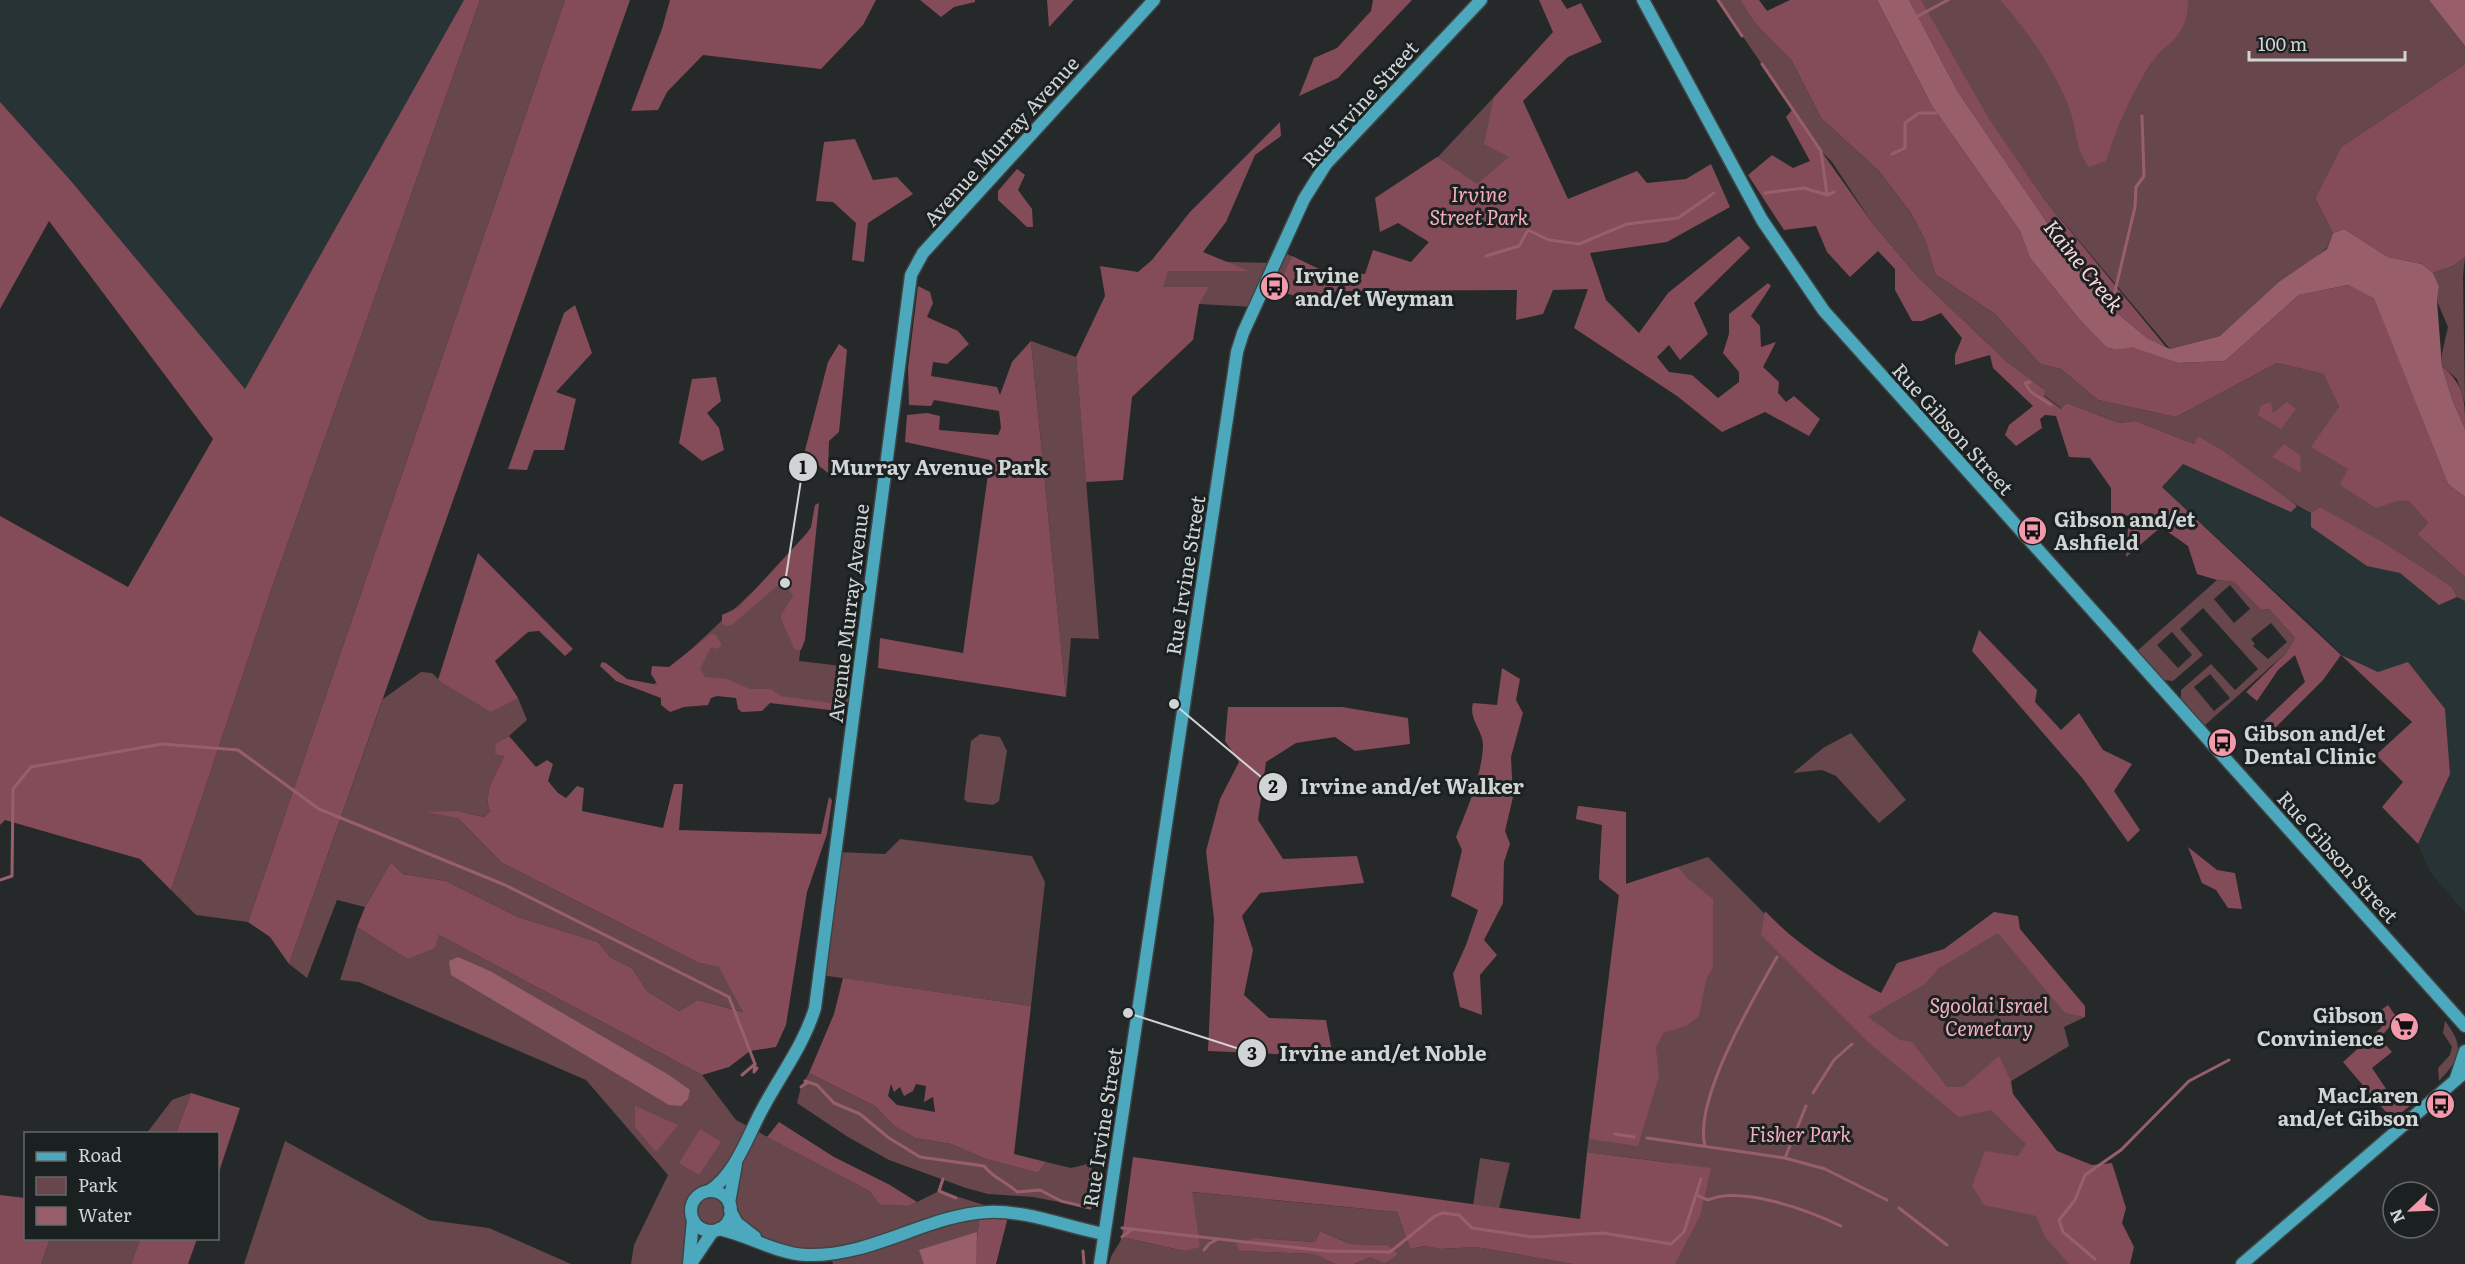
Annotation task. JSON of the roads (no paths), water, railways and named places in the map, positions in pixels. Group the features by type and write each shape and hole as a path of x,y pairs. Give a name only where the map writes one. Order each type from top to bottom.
{"street":[{"name":"Avenue Murray Avenue","path":"709,1191 718,1185 737,1159 807,1033 815,1008 911,275 923,253 1154,0"},
{"name":"Rue Irvine Street","path":"1100,1264 1237,352 1243,333 1313,182 1341,147 1481,0"},
{"name":"Rue Gibson Street","path":"1643,0 1762,220 1824,310 2461,1022"},
{"path":"2454,1082 2465,1049 2461,1022"},
{"path":"2242,1264 2465,1072"},
{"name":"Avenue Murray Avenue","path":"730,1206 737,1159"},
{"path":"690,1264 693,1201 697,1196 709,1191 722,1194 737,1223 761,1242"},
{"path":"690,1264 716,1230 728,1221 730,1206"},
{"path":"693,1220 701,1229 716,1230 803,1255 831,1255 884,1242 968,1214 988,1212 1022,1214 1104,1234"}],"water":[{"path":"1877,0 1909,0 1958,92 2063,246 2111,308 2147,338 2170,349 2220,336 2279,282 2327,249 2333,233 2344,229 2388,257 2422,264 2433,273 2439,286 2437,301 2442,366 2452,399 2465,429 2465,497 2448,484 2374,298 2348,285 2299,295 2225,361 2178,363 2132,347 2116,350 2106,347 2079,319 2030,258 2020,231 1932,106"},
{"path":"2429,0 2465,0 2465,46"},
{"path":"458,957 490,971 669,1075 690,1090 688,1099 681,1106 669,1105 451,975 449,961"},
{"path":"977,1232 976,1264 924,1264 919,1250"}],"waterway":[{"path":"1718,0 1742,36"},
{"path":"1918,16 1948,0"},
{"path":"1762,64 1821,151 1827,195"},
{"path":"1892,154 1905,148 1905,123 1919,113 1936,113"},
{"name":"Kaine Creek","path":"2111,308 2135,207 2136,187 2144,176 2142,116"},
{"path":"1765,193 1804,188 1827,195 1834,192"},
{"path":"1486,256 1519,246 1528,230 1549,240 1579,244 1627,224 1678,218 1714,193"},
{"path":"2030,382 2025,383 2031,392 2051,405"},
{"path":"0,880 12,876 13,789 31,767 162,744 238,750 319,809 505,885 729,997 755,1064"},
{"path":"1705,1146 1704,1127 1716,1077 1741,1023 1777,957"},
{"path":"1813,1093 1834,1060 1852,1044"},
{"path":"2095,1259 2063,1232 2059,1220 2075,1200 2085,1175 2121,1150 2189,1081 2229,1060"},
{"path":"742,1075 755,1064 754,1072 757,1068"},
{"path":"805,1081 817,1085 834,1103 860,1114 889,1138 920,1157 984,1166 1017,1192 1040,1190 1061,1201 1090,1208"},
{"path":"801,1087 808,1082"},
{"path":"1785,1158 1806,1106"},
{"path":"1615,1134 1634,1137"},
{"path":"1647,1138 1785,1158 1825,1169 1887,1200"},
{"path":"943,1179 939,1191 956,1198"},
{"path":"1122,1228 1326,1251 1390,1252 1435,1216 1443,1213 1459,1215 1472,1228 1532,1237 1603,1233 1671,1244 1684,1232 1701,1179"},
{"path":"1696,1195 1708,1200 1722,1196 1738,1196 1775,1202 1841,1226"},
{"path":"1899,1208 1947,1245"},
{"path":"1122,1237 1132,1229"},
{"path":"1204,1250 1216,1240"},
{"path":"1083,1251 1084,1264"}],"place":[{"name":"Irvine and/et Weyman","path":"1274,286"},
{"name":"Gibson and/et Ashfield","path":"2033,530"},
{"name":"Murray Avenue Park","path":"785,583"},
{"name":"Irvine and/et Walker","path":"1174,704"},
{"name":"Gibson and/et Dental Clinic","path":"2223,743"},
{"name":"Irvine and/et Noble","path":"1128,1013"},
{"name":"Gibson Convinience","path":"2405,1026"},
{"name":"MacLaren and/et Gibson","path":"2440,1105"}],"park label":[{"name":"Irvine Street Park","path":"1479,204"},
{"name":"Sgoolai Israel Cemetary","path":"1989,1016"},
{"name":"Fisher Park","path":"1800,1133"}]}
